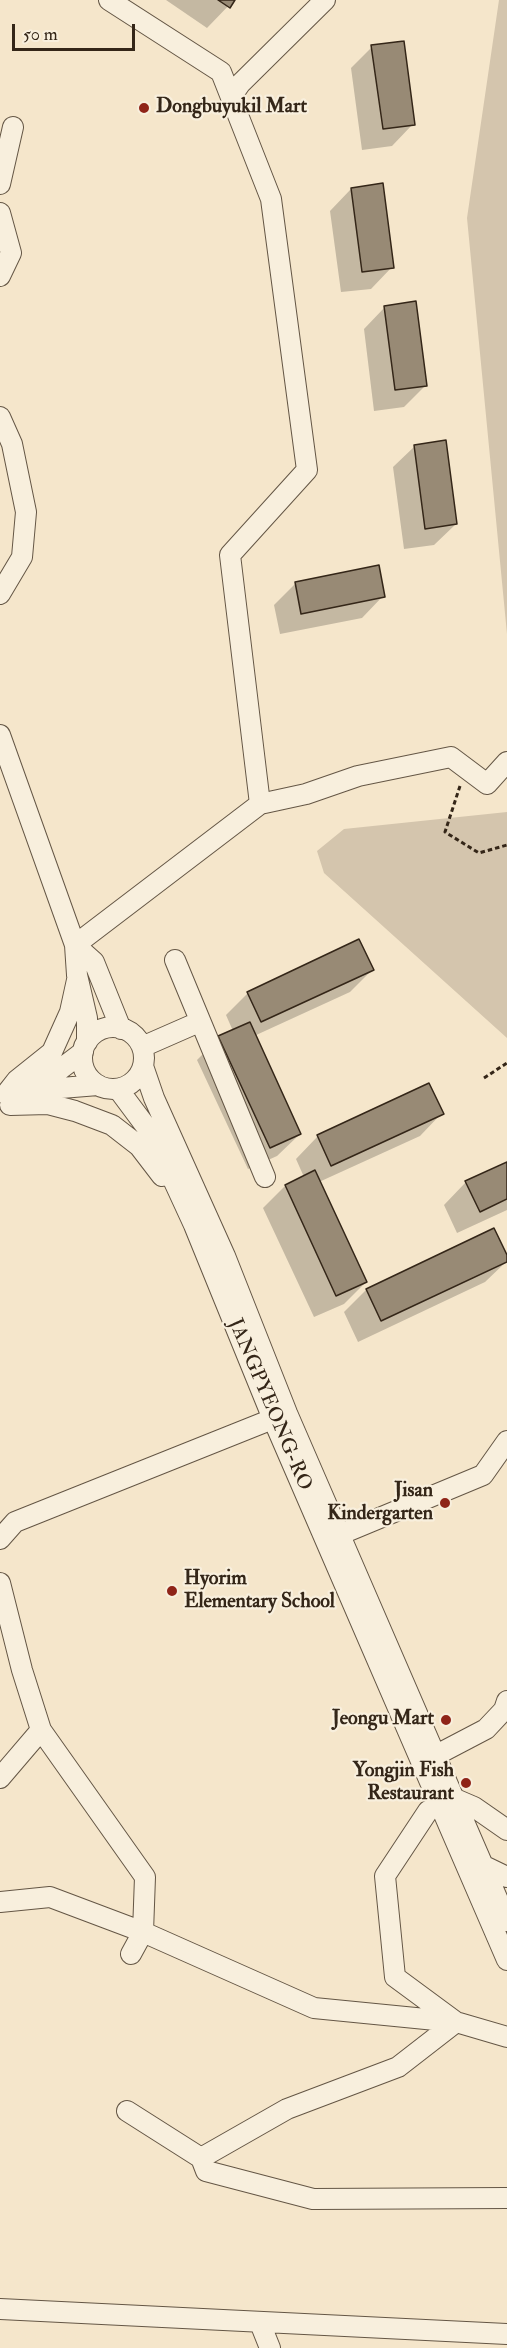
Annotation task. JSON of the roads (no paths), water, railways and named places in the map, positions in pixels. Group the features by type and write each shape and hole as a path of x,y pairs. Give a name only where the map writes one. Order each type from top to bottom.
{"street":[{"path":"109,0 221,72 271,199 307,470 230,555 260,804"},
{"path":"231,98 240,84 325,0"},
{"path":"0,184 13,127"},
{"path":"0,213 11,253 0,276"},
{"path":"0,417 12,444 26,512 22,557 0,594"},
{"path":"0,735 75,945 77,975 70,1012 52,1052 17,1080 4,1101"},
{"path":"75,945 260,804 306,794 358,776 451,757 487,784 507,762"},
{"path":"75,945 94,962 121,1029"},
{"path":"175,960 265,1177"},
{"path":"77,975 84,995 84,1069 98,1085"},
{"path":"142,1057 200,1022"},
{"path":"106,1028 121,1029 134,1035 142,1057 136,1079 118,1089 98,1085 61,1088 4,1101 58,1071 85,1047 96,1032 106,1028"},
{"name":"JANGPYEONG-RO","path":"142,1057 154,1098 225,1256 280,1416"},
{"name":"JANGPYEONG-RO","path":"118,1089 153,1136 280,1416 446,1802 507,1960"},
{"path":"4,1101 48,1104 112,1125 139,1146 162,1176 177,1189"},
{"path":"0,1539 15,1522 280,1416"},
{"path":"334,1538 483,1475 507,1441"},
{"path":"0,1582 22,1670 41,1730 145,1877 143,1932 131,1954"},
{"path":"428,1760 486,1729 504,1710 507,1701"},
{"path":"0,1778 41,1730"},
{"path":"456,2022 395,1977 385,1876 428,1811 446,1802 474,1807 507,1830"},
{"name":"JANGPYEONG-RO","path":"446,1802 482,1866 507,1921"},
{"path":"482,1866 507,1877"},
{"path":"0,1902 50,1897 143,1932 314,2008 456,2022 507,2037"},
{"path":"201,2158 287,2109 398,2067 456,2022"},
{"path":"127,2111 201,2158 206,2172 313,2199 507,2199"},
{"path":"0,2309 260,2324 507,2334"},
{"path":"260,2324 270,2348"}],"place":[{"name":"Dongbuyukil Mart","path":"144,108"},
{"name":"Jisan Kindergarten","path":"445,1503"},
{"name":"Hyorim Elementary School","path":"172,1591"},
{"name":"Jeongu Mart","path":"446,1720"},
{"name":"Yongjin Fish Restaurant","path":"466,1783"}]}
